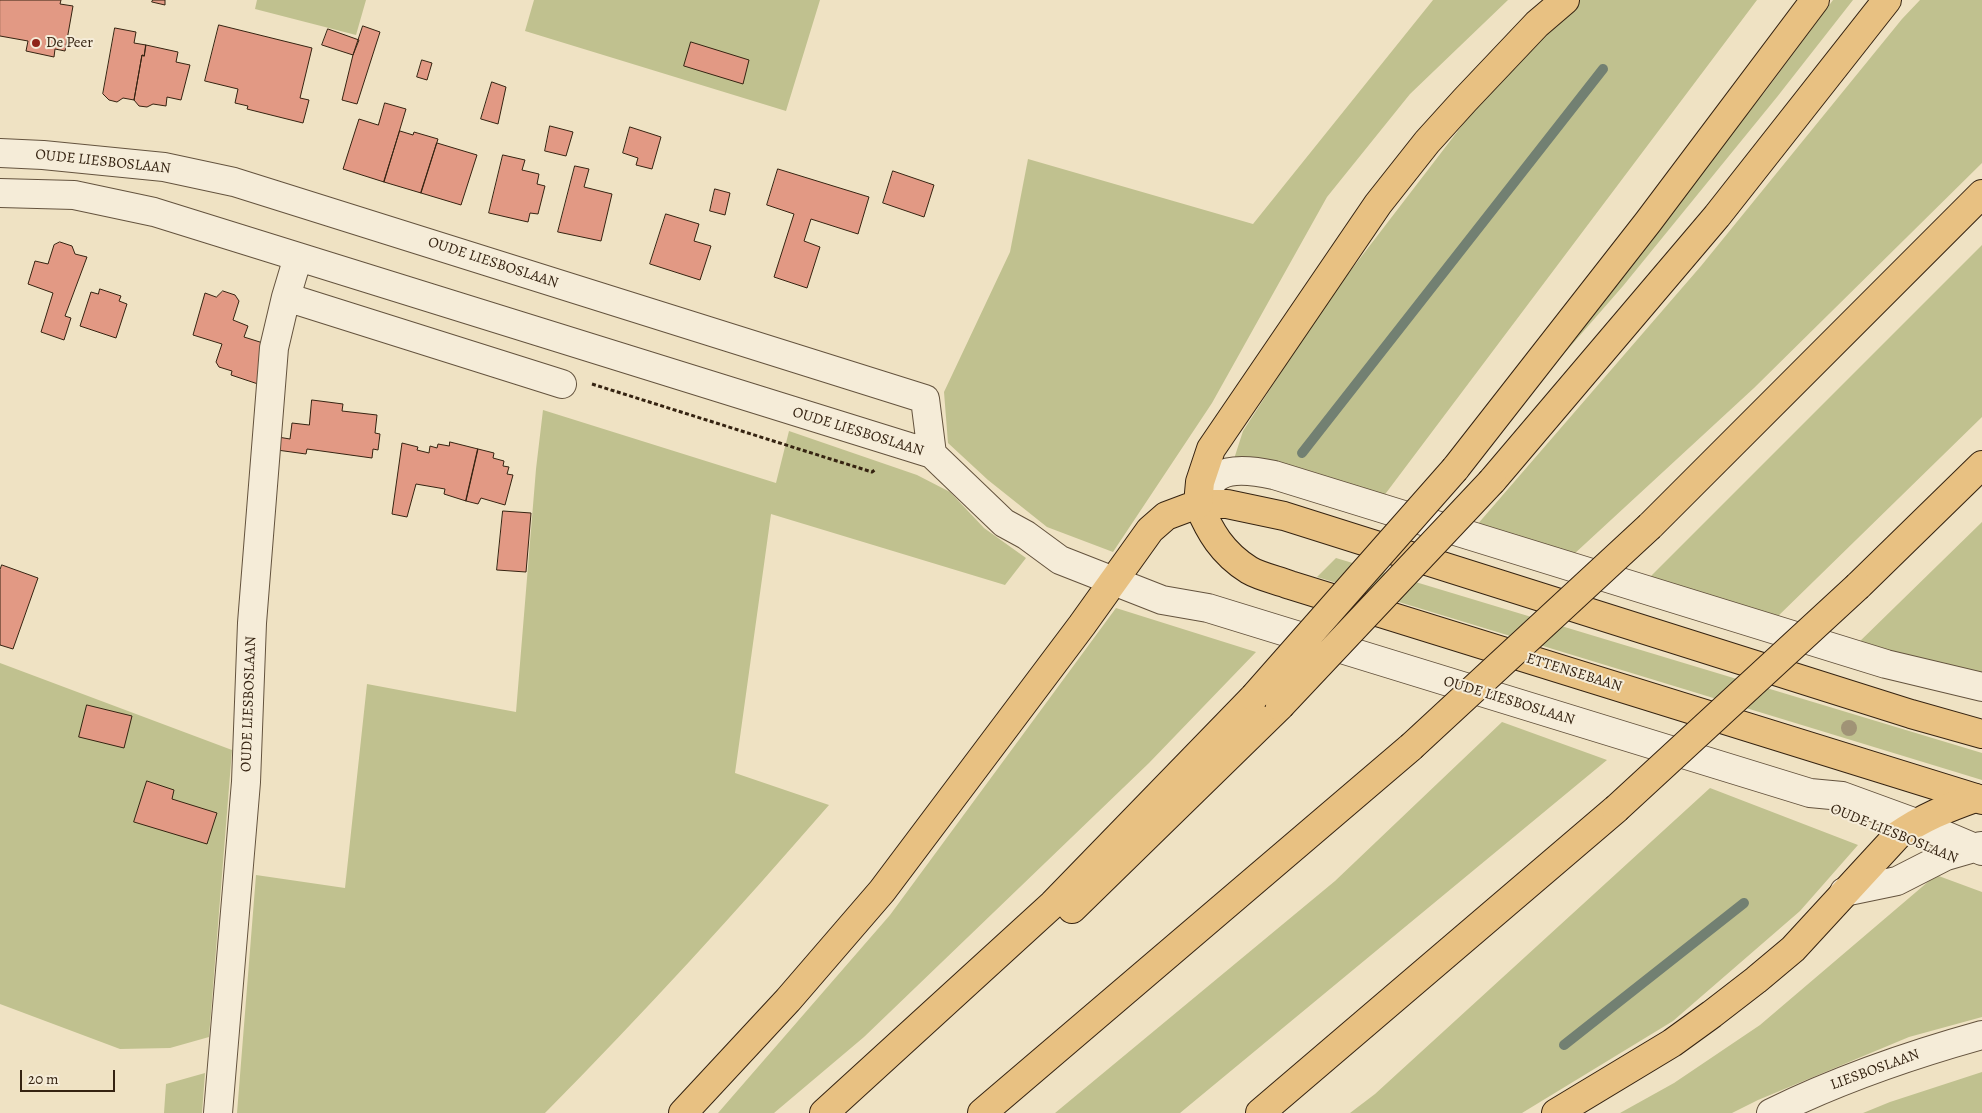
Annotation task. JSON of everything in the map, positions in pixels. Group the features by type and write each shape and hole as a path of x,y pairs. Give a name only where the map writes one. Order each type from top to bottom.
{"main road":[{"path":"1198,504 1200,482 1211,449 1378,204 1427,142 1464,100 1538,24 1565,0"},
{"path":"824,1113 1053,904 1254,697 1455,469 1648,222 1815,0"},
{"path":"852,1113 1106,877 1280,706 1492,481 1717,216 1888,0"},
{"path":"982,1113 1411,747 1650,526 1982,194"},
{"path":"1260,1113 1616,809 1858,586 1982,465"},
{"path":"683,1113 788,1000 882,891 1150,530 1166,516 1198,504 1227,504 1284,516 1892,708 1982,734"},
{"name":"ETTENSEBAAN","path":"1198,504 1207,526 1222,549 1250,571 1299,588 1978,799"},
{"path":"1556,1113 1627,1071 1712,1014 1793,949 1844,892 1907,829 1936,813 1978,799"}],"street":[{"name":"OUDE LIESBOSLAAN","path":"0,154 43,154 164,167 234,182 925,399 932,454"},
{"name":"OUDE LIESBOSLAAN","path":"0,193 74,195 154,212 932,454 1004,523 1026,535 1070,547 1118,573 1169,583 1208,608 1810,793 1842,796 1907,829 1946,856 1980,854"},
{"name":"OUDE LIESBOSLAAN","path":"218,1113 246,782 252,623 274,348 286,296 298,257"},
{"path":"286,296 562,384"},
{"path":"1198,504 1219,476 1238,471 1256,471 1274,475 1886,664 1982,688"},
{"name":"OUDE LIESBOSLAAN","path":"1907,829 1980,854"},
{"path":"1844,892 1897,881 1946,856"},
{"name":"LIESBOSLAAN","path":"1771,1113 1811,1093 1936,1048 1982,1035"}],"green space":[{"path":"257,0 366,0 356,35 255,9"},
{"path":"534,0 820,0 786,111 525,31"},
{"path":"1433,0 1508,0 1410,94 1327,197 1212,403 1113,552 1047,527 988,480 948,443 944,392 1010,252 1028,159 1253,224"},
{"path":"1579,0 1757,0 1383,497 1234,459 1243,431 1328,300 1467,119"},
{"path":"1833,0 1853,0 1777,97 1623,286 1507,419 1767,89"},
{"path":"1920,0 1982,0 1982,163 1754,388 1573,555 1476,526 1701,266 1902,19"},
{"path":"1982,245 1982,417 1773,621 1648,579"},
{"path":"543,410 776,483 789,431 917,475 950,492 984,528 1026,558 1005,585 771,514 735,773 829,805 760,884 654,1000 545,1113 237,1113 256,875 345,888 367,684 516,712 536,469"},
{"path":"1982,522 1982,679 1855,646"},
{"path":"1336,558 1982,753 1982,780 1317,577"},
{"path":"1116,608 1256,652 1149,763 864,1037 774,1113 718,1113 890,915"},
{"path":"0,663 232,750 209,1037 170,1048 120,1049 0,1004"},
{"path":"1502,722 1607,760 1180,1113 1055,1113 1335,881"},
{"path":"1710,788 1858,845 1800,911 1673,1021 1522,1113 1350,1113 1375,1094"},
{"path":"1936,875 1982,892 1982,1017 1909,1037 1758,1100 1732,1113 1620,1113 1674,1083 1760,1025"},
{"path":"1982,1072 1982,1113 1863,1113 1890,1102"},
{"path":"205,1073 202,1113 164,1113 166,1084"}],"building":[{"path":"0,0 61,0 60,4 73,6 65,51 55,49 54,57 26,51 28,41 0,36"},
{"path":"153,0 165,0 165,5 152,2"},
{"path":"219,25 312,48 300,98 309,100 303,123 247,109 248,106 235,103 238,89 205,81"},
{"path":"363,26 380,32 357,104 342,100 353,55"},
{"path":"115,28 136,32 134,43 146,45 144,56 142,55 134,100 123,98 117,102 109,100 103,94"},
{"path":"328,29 359,40 353,55 322,45"},
{"path":"691,42 749,60 743,84 684,66"},
{"path":"146,45 178,52 176,62 190,65 181,100 167,97 166,106 153,104 147,107 139,106 134,100 142,55 144,56"},
{"path":"422,60 432,63 427,80 417,77"},
{"path":"492,82 506,87 498,124 481,119"},
{"path":"385,103 406,109 384,182 343,169 359,119 378,125"},
{"path":"550,126 573,132 566,156 545,151"},
{"path":"630,127 661,137 652,169 636,165 638,158 623,153"},
{"path":"400,131 413,135 414,132 438,139 421,193 384,182"},
{"path":"437,143 477,155 461,205 421,193"},
{"path":"503,155 525,160 522,170 539,174 537,184 545,186 538,214 530,213 528,222 489,213"},
{"path":"575,166 589,169 584,187 612,194 601,241 558,232"},
{"path":"778,169 869,197 858,234 811,219 804,241 820,247 807,288 774,277 794,214 767,205"},
{"path":"893,171 934,185 924,217 883,203"},
{"path":"715,189 730,193 725,215 710,211"},
{"path":"666,214 699,224 694,241 711,246 700,280 650,264"},
{"path":"60,242 72,246 75,254 87,257 65,316 71,318 64,340 41,332 53,293 28,284 35,261 48,264 54,245"},
{"path":"100,289 121,296 119,301 127,304 116,338 80,326 91,292 98,294"},
{"path":"223,291 235,295 239,301 233,320 248,326 244,337 263,343 258,384 231,375 232,371 219,367 216,362 222,344 193,335 205,293 216,297"},
{"path":"312,400 343,404 342,411 377,415 375,433 380,434 378,450 373,449 372,458 307,449 306,454 277,450 278,437 290,439 292,423 309,425"},
{"path":"450,442 478,449 466,501 444,494 445,489 416,484 407,517 392,514 402,443 418,447 417,450 429,453 430,446 437,448 438,444 449,446"},
{"path":"478,449 494,453 493,458 504,461 503,466 509,467 507,474 513,475 505,505 481,498 478,504 466,501"},
{"path":"503,511 531,513 526,572 497,570"},
{"path":"2,565 38,578 13,649 0,645 0,570"},
{"path":"87,705 132,716 124,748 79,737"},
{"path":"147,781 174,790 172,799 217,813 207,844 134,822"}],"waterway":[{"path":"1302,453 1603,69"},
{"path":"1564,1045 1744,903"}],"place":[{"name":"De Peer","path":"36,43"}]}
